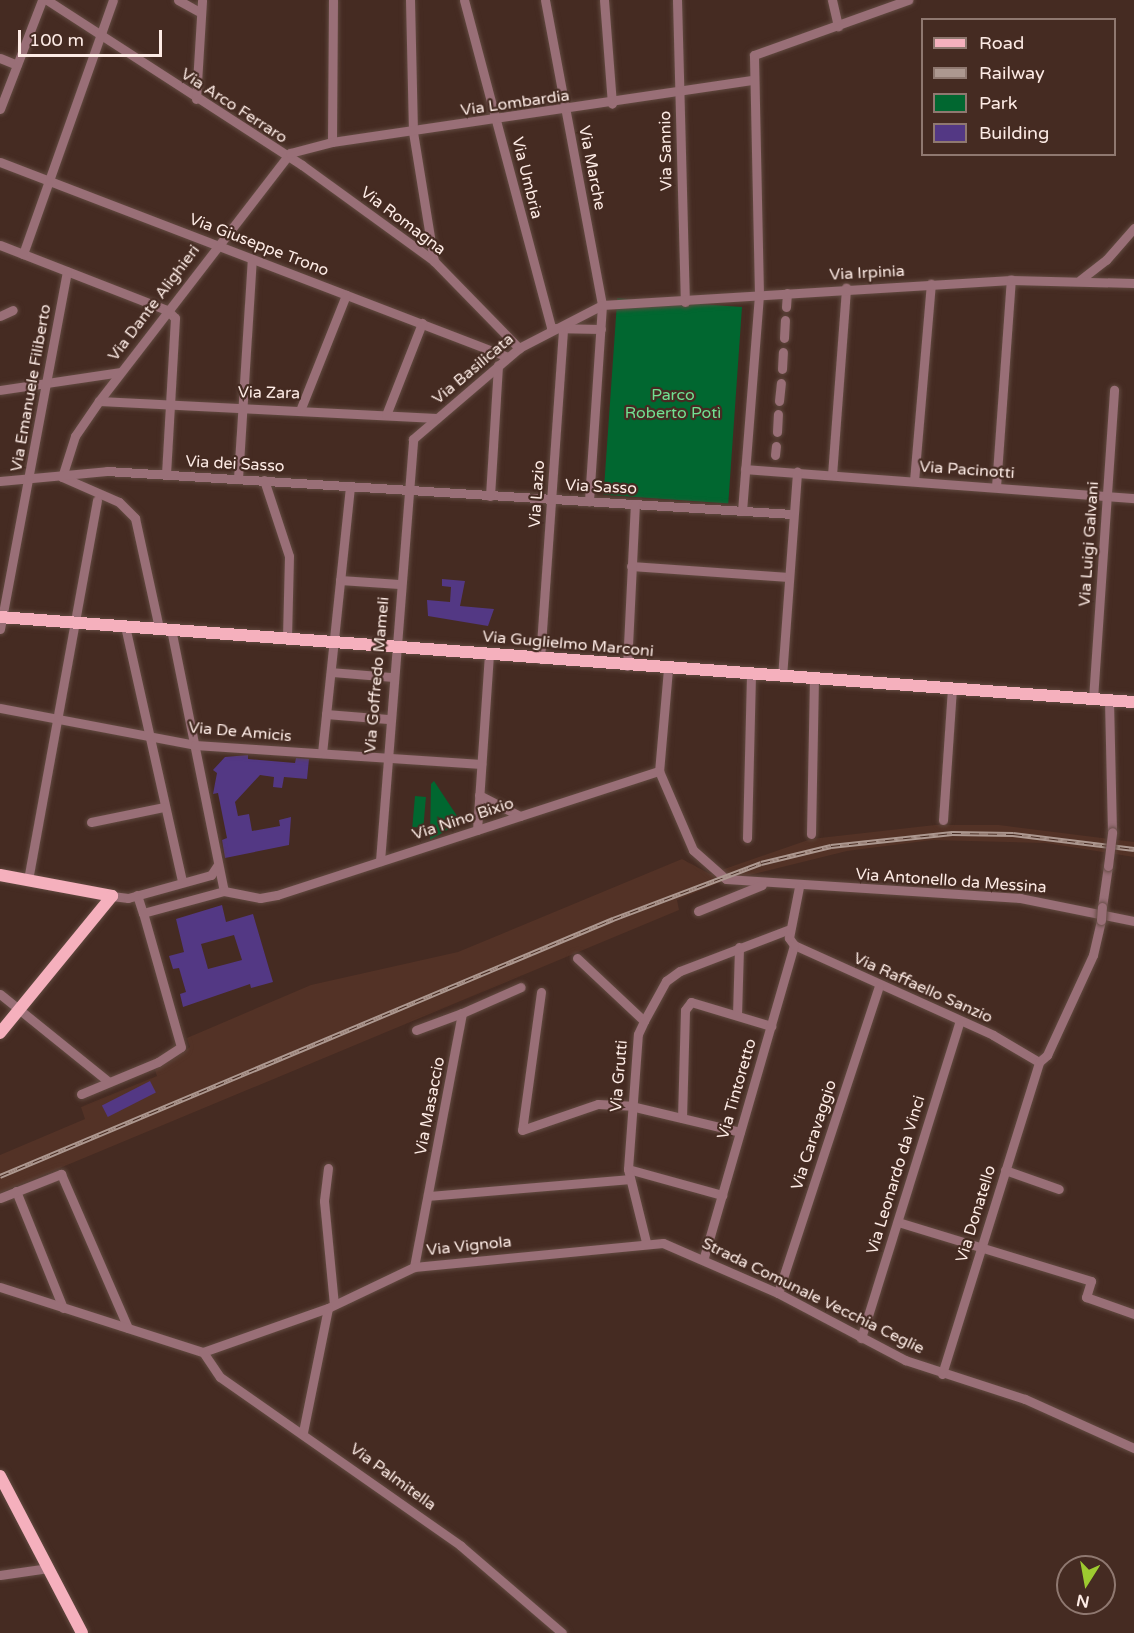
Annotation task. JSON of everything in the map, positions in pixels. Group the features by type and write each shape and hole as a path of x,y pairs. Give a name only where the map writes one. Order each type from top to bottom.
{"main road":[{"name":"Via Guglielmo Marconi","path":"1,621 75,622 165,628 627,666 1134,702"},
{"path":"0,874 112,896 0,1033"},
{"path":"0,1476 6,1500 48,1568 82,1633"}],"street":[{"path":"0,110 42,0"},
{"name":"Via Arco Ferraro","path":"47,0 284,157"},
{"path":"23,254 113,0"},
{"path":"178,0 201,13"},
{"path":"196,99 202,0"},
{"path":"332,142 333,0"},
{"path":"410,0 413,132 434,261"},
{"name":"Via Umbria","path":"464,0 551,328"},
{"name":"Via Marche","path":"545,0 602,306 589,502"},
{"path":"604,0 612,104"},
{"name":"Via Sannio","path":"677,0 684,302"},
{"path":"832,0 838,26"},
{"path":"742,511 759,295 754,55 762,50 838,26 908,0"},
{"path":"0,58 17,65"},
{"name":"Via Lombardia","path":"284,157 303,147 332,142 497,121 753,80"},
{"name":"Via Dante Alighieri","path":"62,477 75,436 99,401 284,157"},
{"name":"Via Romagna","path":"284,157 434,261 519,348"},
{"name":"Via Giuseppe Trono","path":"0,162 508,357"},
{"path":"1080,280 1106,260 1134,228"},
{"path":"0,245 167,310 176,318 166,475"},
{"path":"238,479 240,408 252,259"},
{"name":"Via Emanuele Filiberto","path":"1,621 49,382 67,271"},
{"path":"996,487 1011,280"},
{"name":"Via Irpinia","path":"602,306 684,302 846,288 1011,280 1134,283"},
{"path":"914,481 930,284"},
{"path":"832,475 846,288"},
{"path":"786,307 787,293"},
{"path":"301,408 346,295"},
{"name":"Via Basilicata","path":"407,491 413,439 519,348 551,328 602,306"},
{"path":"0,315 13,310"},
{"path":"784,338 785,320"},
{"path":"386,415 422,323"},
{"path":"551,328 563,332 601,329"},
{"name":"Via Lazio","path":"540,659 563,332"},
{"path":"782,369 783,352"},
{"path":"490,496 498,365"},
{"path":"0,390 120,372"},
{"path":"779,401 781,383"},
{"name":"Via Luigi Galvani","path":"1093,699 1114,390"},
{"name":"Via Zara","path":"99,401 240,408 301,408 437,418"},
{"path":"777,432 778,414"},
{"name":"Via Pacinotti","path":"745,469 1134,498"},
{"name":"Via dei Sasso","path":"62,477 107,471 407,491"},
{"path":"783,676 797,472"},
{"path":"0,481 62,477 119,502 135,518 195,745 224,891 143,914"},
{"path":"264,480 289,556 287,638"},
{"path":"322,753 350,487"},
{"name":"Via Sasso","path":"407,491 793,514"},
{"name":"Via Goffredo Mameli","path":"380,861 388,719 407,491"},
{"path":"28,880 97,500"},
{"path":"627,666 635,504"},
{"path":"631,566 789,577"},
{"path":"340,580 399,584"},
{"path":"125,626 147,736 182,882"},
{"path":"477,830 489,654"},
{"path":"659,771 668,669"},
{"path":"331,672 392,677"},
{"path":"747,838 751,674"},
{"path":"811,834 814,679"},
{"path":"943,820 952,688"},
{"name":"Via Donatello","path":"942,1374 1039,1062 1047,1055 1093,955 1101,920 1112,832 1109,700"},
{"name":"Via De Amicis","path":"0,708 195,745 481,764"},
{"path":"326,714 388,719"},
{"name":"Via Nino Bixio","path":"224,891 260,898 277,895 659,771"},
{"name":"Via Antonello da Messina","path":"659,771 698,857 732,882 1020,898 1134,921"},
{"path":"479,795 520,816"},
{"path":"91,822 164,807"},
{"path":"112,896 137,895 211,875 218,867"},
{"path":"698,911 764,884"},
{"path":"790,929 799,887"},
{"path":"81,1094 181,1047 137,895"},
{"name":"Via Tintoretto","path":"704,1257 794,945 790,929"},
{"name":"Via Grutti","path":"646,1242 629,1174 631,1106 644,1021 666,981 739,947 790,929"},
{"name":"Via Raffaello Sanzio","path":"794,945 879,986 960,1021 1039,1062"},
{"path":"736,1015 739,947"},
{"path":"577,958 644,1021"},
{"name":"Via Caravaggio","path":"778,1293 879,986"},
{"path":"416,1030 521,987"},
{"path":"541,992 522,1130 598,1104 631,1106 740,1132"},
{"path":"0,994 109,1082"},
{"path":"682,1118 686,1010 691,1002 771,1026"},
{"name":"Via Masaccio","path":"414,1267 462,1013"},
{"name":"Via Leonardo da Vinci","path":"861,1338 960,1021"},
{"path":"303,1432 331,1307 324,1202 328,1168"},
{"path":"1005,1170 1059,1189"},
{"path":"0,1198 61,1174 128,1328"},
{"path":"428,1196 629,1174 722,1196"},
{"path":"16,1191 63,1308"},
{"path":"898,1222 1091,1281 1086,1297 1134,1314"},
{"name":"Strada Comunale Vecchia Ceglie","path":"646,1242 704,1257 778,1293 861,1338 942,1374 1025,1399 1134,1448"},
{"name":"Via Vignola","path":"203,1352 331,1307 414,1267 646,1242"},
{"path":"0,1287 203,1352"},
{"name":"Via Palmitella","path":"203,1352 220,1377 303,1432 461,1546 562,1633"},
{"path":"0,1575 48,1568"}],"shaded area":[{"path":"935,825 999,825 1134,842 1134,857 1046,843 932,840 847,851 721,882 677,900 679,910 0,1193 0,1155 85,1119 81,1107 157,1076 155,1070 190,1047 187,1038 311,985 458,952 682,859 710,874 811,839"}],"green space":[{"name":"Parco Roberto Potì","path":"617,298 742,307 728,504 604,495"},
{"path":"434,781 461,822 430,840 431,784"},
{"path":"415,796 426,797 423,828 412,827"}],"building":[{"path":"442,579 465,581 460,606 494,609 488,626 428,616 427,600 450,602 451,587 442,586"},
{"path":"248,755 248,759 295,763 296,758 309,759 307,779 284,777 282,788 273,787 274,777 260,775 235,802 238,816 249,814 252,831 280,826 279,820 291,817 289,845 225,858 222,840 227,838 218,793 213,794 217,773 213,770 225,757"},
{"path":"222,905 226,922 253,914 273,982 251,988 250,984 183,1007 180,994 186,992 179,968 173,969 169,956 184,952 176,919","holes":["234,935 242,960 208,969 201,944"]},
{"path":"150,1081 156,1093 108,1117 102,1106"}],"railway":[{"path":"0,1176 613,919 761,863 831,846 952,833 1013,834 1134,849"}]}
